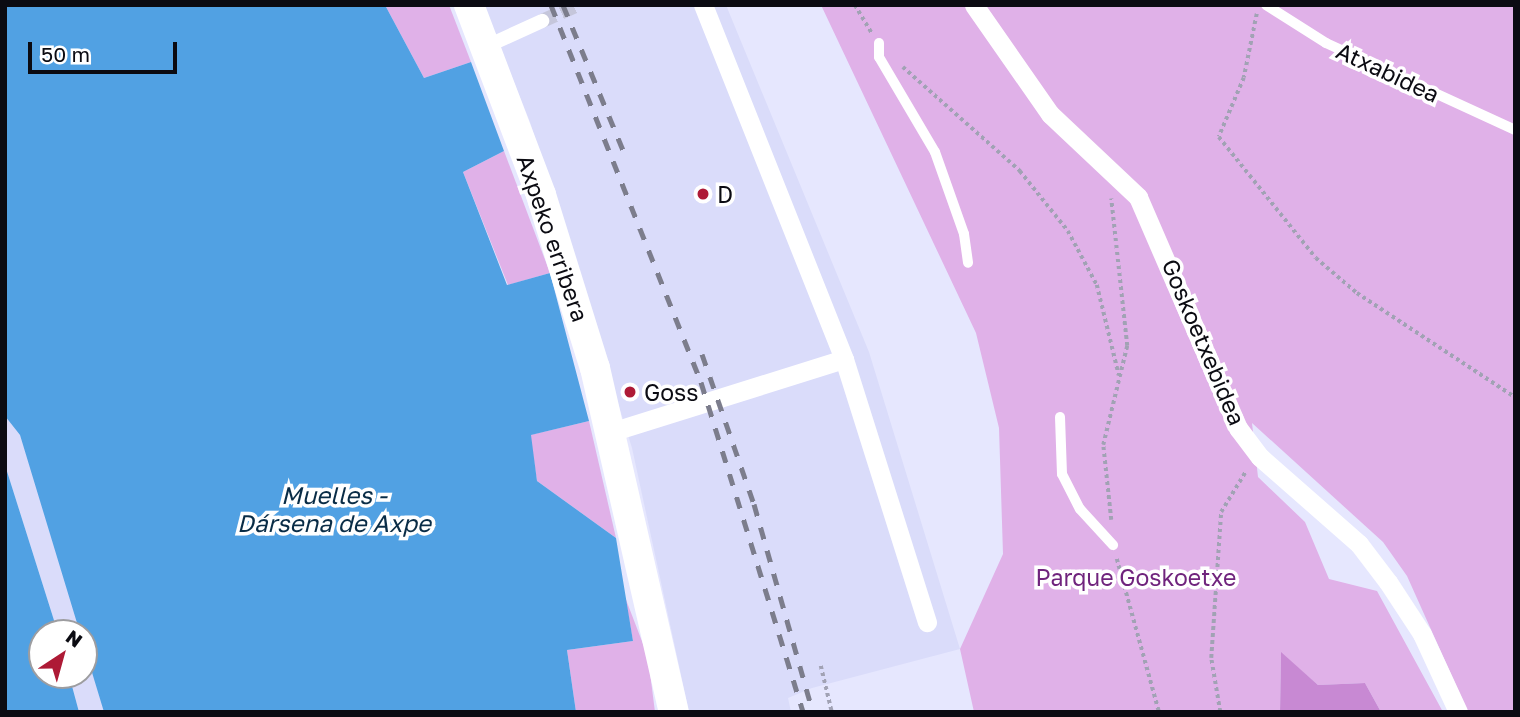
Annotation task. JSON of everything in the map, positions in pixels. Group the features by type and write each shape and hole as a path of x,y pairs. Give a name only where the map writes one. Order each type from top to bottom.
{"main road":[{"name":"Axpeko erribera","path":"469,5 570,282 611,432 674,712"}],"street":[{"path":"703,5 844,359 927,622"},
{"name":"Goskoetxebidea","path":"974,5 1050,114 1114,172 1152,220 1238,428 1259,457 1359,544 1422,634 1458,712"},
{"path":"485,47 542,21"},
{"path":"611,432 844,359"}],"lane":[{"name":"Atxabidea","path":"1266,5 1326,43 1515,130"},
{"path":"878,43 879,57 934,152 964,234 968,263"},
{"path":"1060,416 1062,474 1080,509 1113,545"}],"path":[{"path":"855,5 878,43 1020,171 1068,231 1097,285 1119,377"},
{"path":"1259,5 1244,78 1219,137 1316,258 1357,293 1515,397"},
{"path":"1114,172 1111,206 1127,346 1103,444 1113,545 1159,712"},
{"path":"1220,712 1212,658 1222,512 1233,484 1259,457"},
{"path":"821,666 832,712"},
{"path":"934,712 954,712"}],"shaded area":[{"path":"483,5 726,5 869,352 960,649 812,688 788,698 791,712 689,712 632,448 530,122"},
{"path":"5,416 20,435 79,619 54,619 5,465"},
{"path":"1281,652 1318,685 1365,683 1381,712 1280,712"},
{"path":"98,681 104,712 79,712 73,689 98,689"}],"green space":[{"path":"385,5 449,5 471,62 424,78"},
{"name":"Parque Goskoetxe","path":"821,5 1515,5 1515,712 1468,712 1407,576 1383,542 1252,423 1258,477 1305,522 1329,579 1377,591 1443,712 1381,712 1365,683 1318,685 1281,653 1280,712 974,712 960,649 1003,554 999,428 976,333"},
{"path":"504,151 550,273 508,285 463,172"},
{"path":"589,421 616,538 537,481 530,435"},
{"path":"625,597 648,657 655,712 576,712 567,650 633,641"}],"water":[{"name":"Muelles - Dársena de Axpe","path":"5,5 385,5 424,78 471,62 504,151 463,172 507,285 550,273 589,421 531,435 537,481 616,538 633,641 567,650 576,712 104,712 97,689 98,619 76,619 20,435 5,416"},
{"path":"5,465 54,619 28,619 28,689 73,689 79,712 5,712"}],"tunnel":[{"path":"542,21 578,5"}],"railway":[{"path":"551,5 701,382 803,712"},
{"path":"563,5 625,155"},
{"path":"702,354 754,504 813,712"}],"place":[{"name":"D","path":"703,194"},
{"name":"Goss","path":"630,392"}]}
